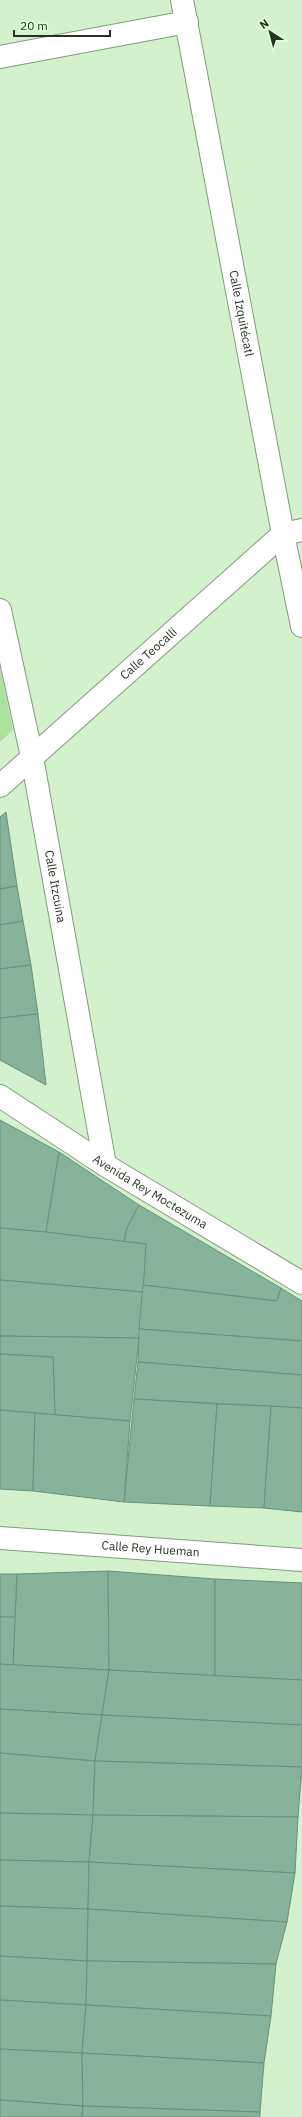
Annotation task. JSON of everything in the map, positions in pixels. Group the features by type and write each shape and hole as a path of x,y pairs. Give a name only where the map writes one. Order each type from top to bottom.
{"street":[{"name":"Calle Izquitécatl","path":"182,0 292,532 302,626"},
{"path":"0,57 187,22"},
{"name":"Calle Teocalli","path":"0,786 292,532"},
{"name":"Calle Itzcuina","path":"0,610 32,757 105,1165"},
{"name":"Avenida Rey Moctezuma","path":"0,1096 105,1165 302,1284"},
{"name":"Calle Rey Hueman","path":"0,1538 302,1560"}],"green space":[{"path":"0,668 13,730 0,742"}],"building":[{"path":"6,812 17,886 0,889 0,817"},
{"path":"17,886 23,921 0,925 0,889"},
{"path":"23,921 31,965 0,969 0,925"},
{"path":"31,965 38,1014 0,1018 0,969"},
{"path":"38,1014 46,1085 0,1060 0,1018"},
{"path":"0,1120 59,1152 46,1232 0,1228"},
{"path":"59,1152 139,1205 127,1228 124,1242 46,1232"},
{"path":"139,1205 281,1288 277,1301 143,1285 146,1244 124,1242 127,1228"},
{"path":"0,1228 146,1244 143,1292 0,1280"},
{"path":"0,1280 143,1292 139,1338 0,1336"},
{"path":"143,1285 277,1301 281,1288 302,1301 302,1341 139,1329"},
{"path":"139,1329 302,1341 302,1375 138,1362"},
{"path":"0,1336 139,1338 130,1421 55,1415 53,1357 0,1354"},
{"path":"0,1354 53,1357 55,1415 0,1410"},
{"path":"138,1362 302,1375 302,1408 134,1399"},
{"path":"134,1399 217,1404 210,1506 124,1502"},
{"path":"217,1404 271,1406 264,1508 210,1506"},
{"path":"271,1406 302,1408 302,1512 264,1508"},
{"path":"0,1410 35,1413 33,1491 0,1489"},
{"path":"35,1413 130,1421 124,1502 33,1491"},
{"path":"108,1571 109,1670 13,1665 17,1574"},
{"path":"108,1571 215,1579 215,1676 109,1670"},
{"path":"0,1574 17,1574 15,1617 0,1617"},
{"path":"215,1579 302,1583 302,1680 215,1676"},
{"path":"0,1617 15,1617 13,1665 0,1664"},
{"path":"0,1664 109,1670 102,1715 0,1709"},
{"path":"109,1670 302,1680 302,1725 102,1715"},
{"path":"0,1709 102,1715 95,1761 0,1753"},
{"path":"102,1715 302,1725 302,1767 95,1761"},
{"path":"0,1753 95,1761 93,1815 0,1813"},
{"path":"95,1761 302,1767 298,1817 93,1815"},
{"path":"0,1813 93,1815 89,1862 0,1860"},
{"path":"93,1815 298,1817 295,1873 89,1862"},
{"path":"0,1860 89,1862 88,1909 0,1906"},
{"path":"89,1862 295,1873 287,1922 88,1909"},
{"path":"0,1906 88,1909 87,1961 0,1956"},
{"path":"88,1909 287,1922 276,1964 87,1961"},
{"path":"0,1956 87,1961 86,2005 0,2000"},
{"path":"87,1961 276,1964 271,2016 86,2005"},
{"path":"0,2000 86,2005 82,2053 0,2049"},
{"path":"86,2005 271,2016 264,2063 82,2053"},
{"path":"0,2049 82,2053 83,2106 0,2100"},
{"path":"82,2053 264,2063 260,2112 83,2106"},
{"path":"0,2100 83,2106 82,2117 0,2117"},
{"path":"83,2106 260,2112 260,2117 82,2117"}]}
